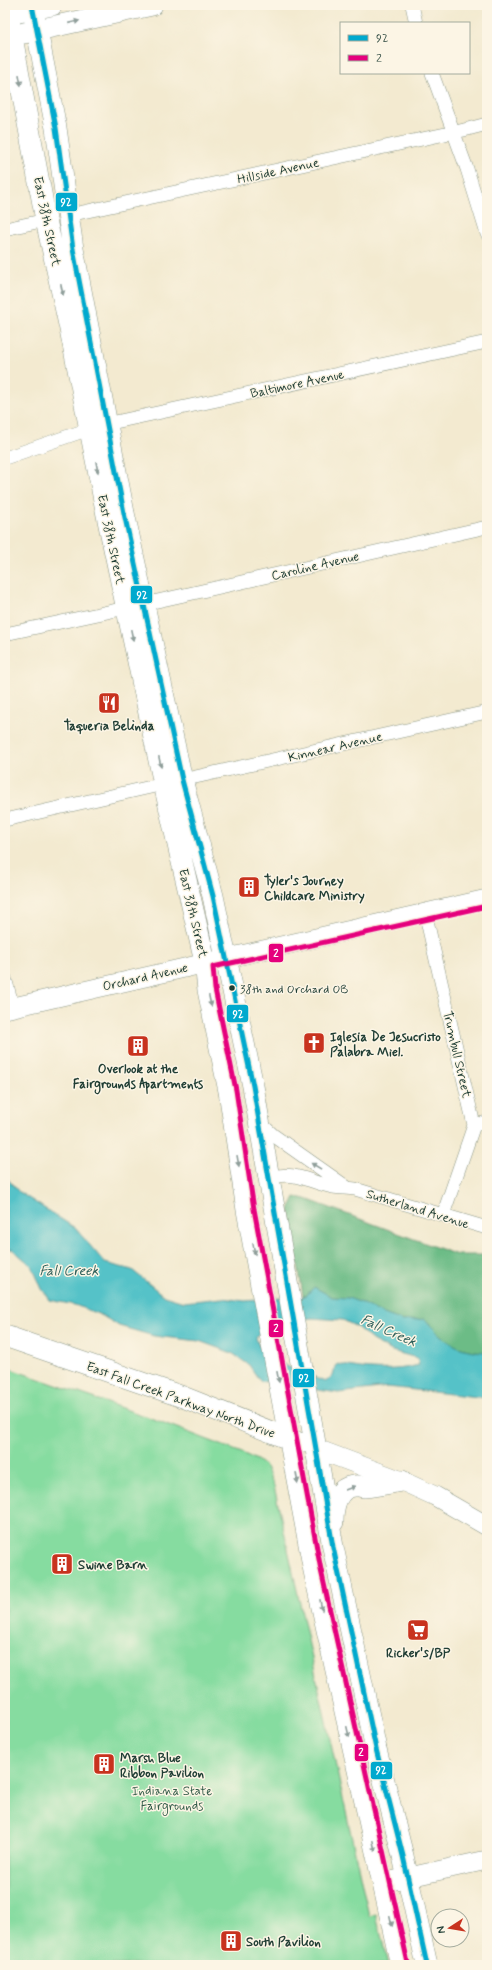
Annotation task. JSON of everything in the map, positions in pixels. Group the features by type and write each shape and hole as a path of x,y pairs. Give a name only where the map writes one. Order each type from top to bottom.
{"main road":[{"path":"6,11 52,5"},
{"path":"8,37 152,5"},
{"name":"East 38th Street","path":"32,7 56,128 98,427"},
{"name":"East 38th Street","path":"6,11 8,37 46,220 98,427 173,782 206,962 208,990 229,1091 247,1210 282,1401 331,1654 400,1965"},
{"name":"East 38th Street","path":"173,782 213,896 253,1086 333,1547 376,1749 428,1965"},
{"name":"East Fall Creek Parkway North Drive","path":"5,1336 183,1397 316,1449"},
{"path":"333,1547 334,1505 338,1496 353,1486 364,1487 402,1481"}],"street":[{"path":"412,5 416,22"},
{"path":"432,74 487,234"},
{"name":"Hillside Avenue","path":"69,215 487,124"},
{"path":"5,229 46,220"},
{"name":"Baltimore Avenue","path":"5,458 98,427 487,342"},
{"name":"Caroline Avenue","path":"5,634 487,527"},
{"name":"Kinnear Avenue","path":"5,820 487,712"},
{"name":"Orchard Avenue","path":"9,1008 225,957 487,898"},
{"name":"Trumbull Street","path":"425,912 481,1124 443,1215"},
{"path":"5,978 9,1008"},
{"name":"Sutherland Avenue","path":"259,1122 273,1135 348,1188"},
{"name":"Sutherland Avenue","path":"268,1178 279,1175 295,1174 333,1187 348,1188 487,1228"},
{"name":"East Fall Creek Parkway North Drive","path":"316,1449 402,1481 435,1496 487,1526"},
{"path":"382,1883 487,1860"}],"green space":[{"path":"295,1197 306,1199 457,1255 487,1255 487,1352 467,1350 452,1344 439,1334 425,1319 403,1321 348,1298 332,1297 314,1287 306,1296 303,1296 289,1209"},
{"name":"Indiana State Fairgrounds","path":"5,1367 156,1420 242,1453 257,1460 266,1467 274,1486 369,1916 376,1914 388,1965 5,1965"}],"water":[{"name":"Fall Creek","path":"5,1176 19,1192 75,1228 105,1263 132,1270 164,1296 184,1302 222,1298 245,1301 306,1296 314,1287 332,1297 348,1298 403,1321 425,1319 439,1334 452,1344 467,1350 487,1352 487,1398 388,1387 338,1393 260,1381 249,1365 232,1353 199,1341 154,1336 119,1326 101,1315 75,1305 50,1300 42,1289 32,1266 12,1249 5,1250","holes":["311,1318 343,1320 357,1327 372,1340 392,1351 417,1358 419,1365 399,1369 379,1369 358,1368 338,1364 335,1368 333,1376 325,1382 277,1362 270,1354 260,1348 256,1338 267,1329 289,1322"]}],"transit line":[{"name":"92","path":"32,5 56,128 73,249 124,513 182,780 213,896 253,1086 333,1547 376,1749 403,1856 427,1965"},
{"name":"2","path":"408,1963 321,1570 254,1209 236,1090 215,989 213,967 487,906"}],"place":[{"name":"Taqueria Belinda","path":"109,703"},
{"name":"Tyler's Journey Childcare Ministry","path":"249,887"},
{"name":"38th and Orchard OB","path":"232,988"},
{"name":"Iglesia De Jesucristo Palabra Miel.","path":"314,1043"},
{"name":"Overlook at the Fairgrounds Apartments","path":"138,1046"},
{"name":"Swine Barn","path":"62,1564"},
{"name":"Ricker's/BP","path":"418,1630"},
{"name":"Marsh Blue Ribbon Pavilion","path":"104,1764"},
{"name":"South Pavilion","path":"231,1941"}]}
